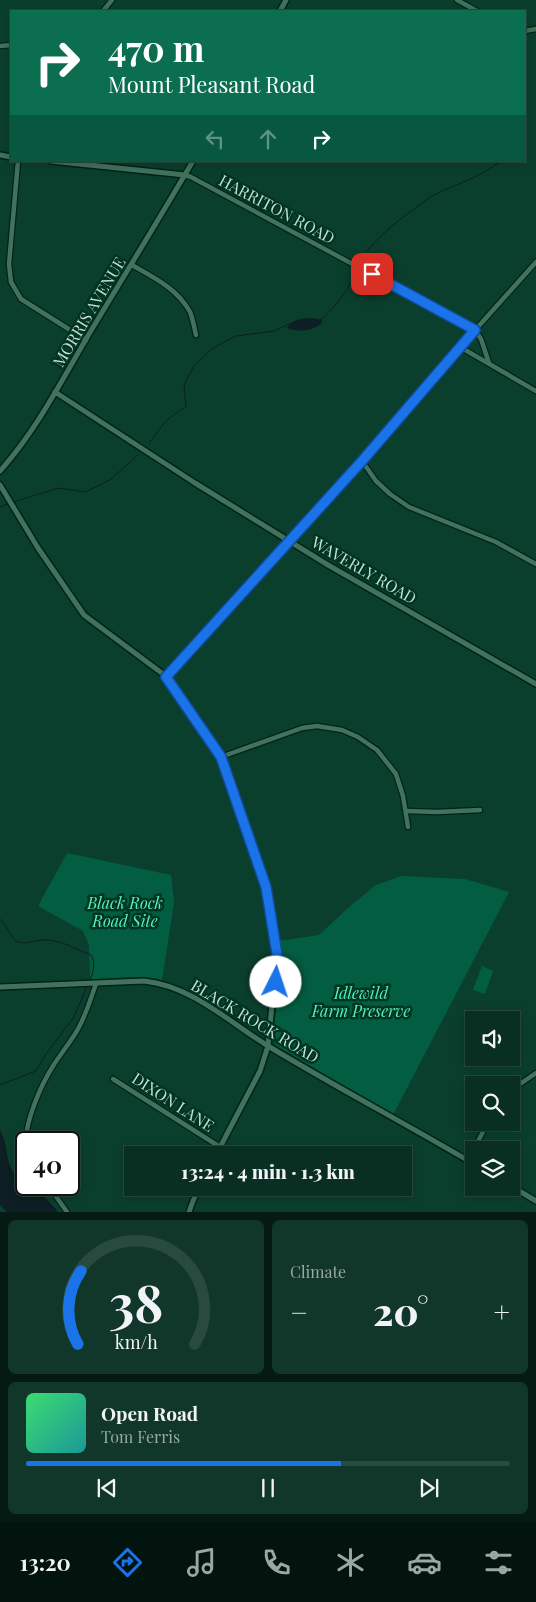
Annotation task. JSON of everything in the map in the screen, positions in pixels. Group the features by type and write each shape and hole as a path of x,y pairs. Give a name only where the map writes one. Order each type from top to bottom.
{"street":[{"path":"104,10 112,0"},
{"path":"456,0 475,10"},
{"path":"18,162 9,264 11,282 21,299 86,340"},
{"name":"HARRITON ROAD","path":"61,162 185,175 475,330"},
{"name":"MORRIS AVENUE","path":"0,471 12,458 55,392 192,162"},
{"path":"166,677 362,461 536,262"},
{"path":"132,265 163,283 174,292 189,310 196,335"},
{"path":"475,330 481,338 489,364"},
{"path":"460,347 536,391"},
{"name":"WAVERLY ROAD","path":"55,392 181,475 328,564 536,684"},
{"path":"362,461 383,488 409,507 496,542 536,564"},
{"path":"0,485 38,548 84,615 166,677 221,757 266,887 277,954 268,1046 260,1071 221,1146"},
{"path":"221,757 302,728 317,726 342,730 358,737 377,750 396,774 407,811 408,827"},
{"path":"407,811 480,810"},
{"name":"BLACK ROCK ROAD","path":"0,987 156,982 175,988 206,1005 268,1046 465,1159"},
{"path":"27,1131 35,1103 52,1068 76,1033 91,984"},
{"path":"520,1084 536,1073"},
{"name":"DIXON LANE","path":"113,1078 218,1146"},
{"path":"520,1191 536,1201"},
{"path":"56,1196 67,1212"},
{"path":"189,1212 195,1196"}],"green space":[{"name":"Black Rock Road Site","path":"67,853 171,875 174,903 162,980 136,977 90,980 89,945 83,931 38,906"},
{"name":"Idlewild Farm Preserve","path":"401,876 465,879 509,892 393,1115 277,1046 273,1038 280,977 279,941 319,935 376,885"},
{"path":"482,966 493,971 485,994 473,990"}],"shaded area":[{"path":"312,318 322,320 321,324 305,331 287,328 294,321"},
{"path":"0,1130 3,1135 8,1160 15,1174 15,1196 43,1196 58,1212 7,1212 0,1205"}],"waterway":[{"path":"360,259 401,218 428,198 485,172 499,162"},
{"path":"320,319 341,298 349,287 355,273"},
{"path":"150,442 166,422 186,407 184,385 194,366 213,348 236,336 274,331 289,324"},
{"path":"14,502 58,488 85,492 110,480 138,455"},
{"path":"0,507 10,503"},
{"path":"0,919 16,941 23,943 52,940 64,943 91,955 94,964 90,981"},
{"path":"0,1085 36,1071 46,1054 74,1017 88,984"}],"route":[{"path":"276,982 277,954 266,887 221,757 166,677 362,461 475,330 372,274"}]}
